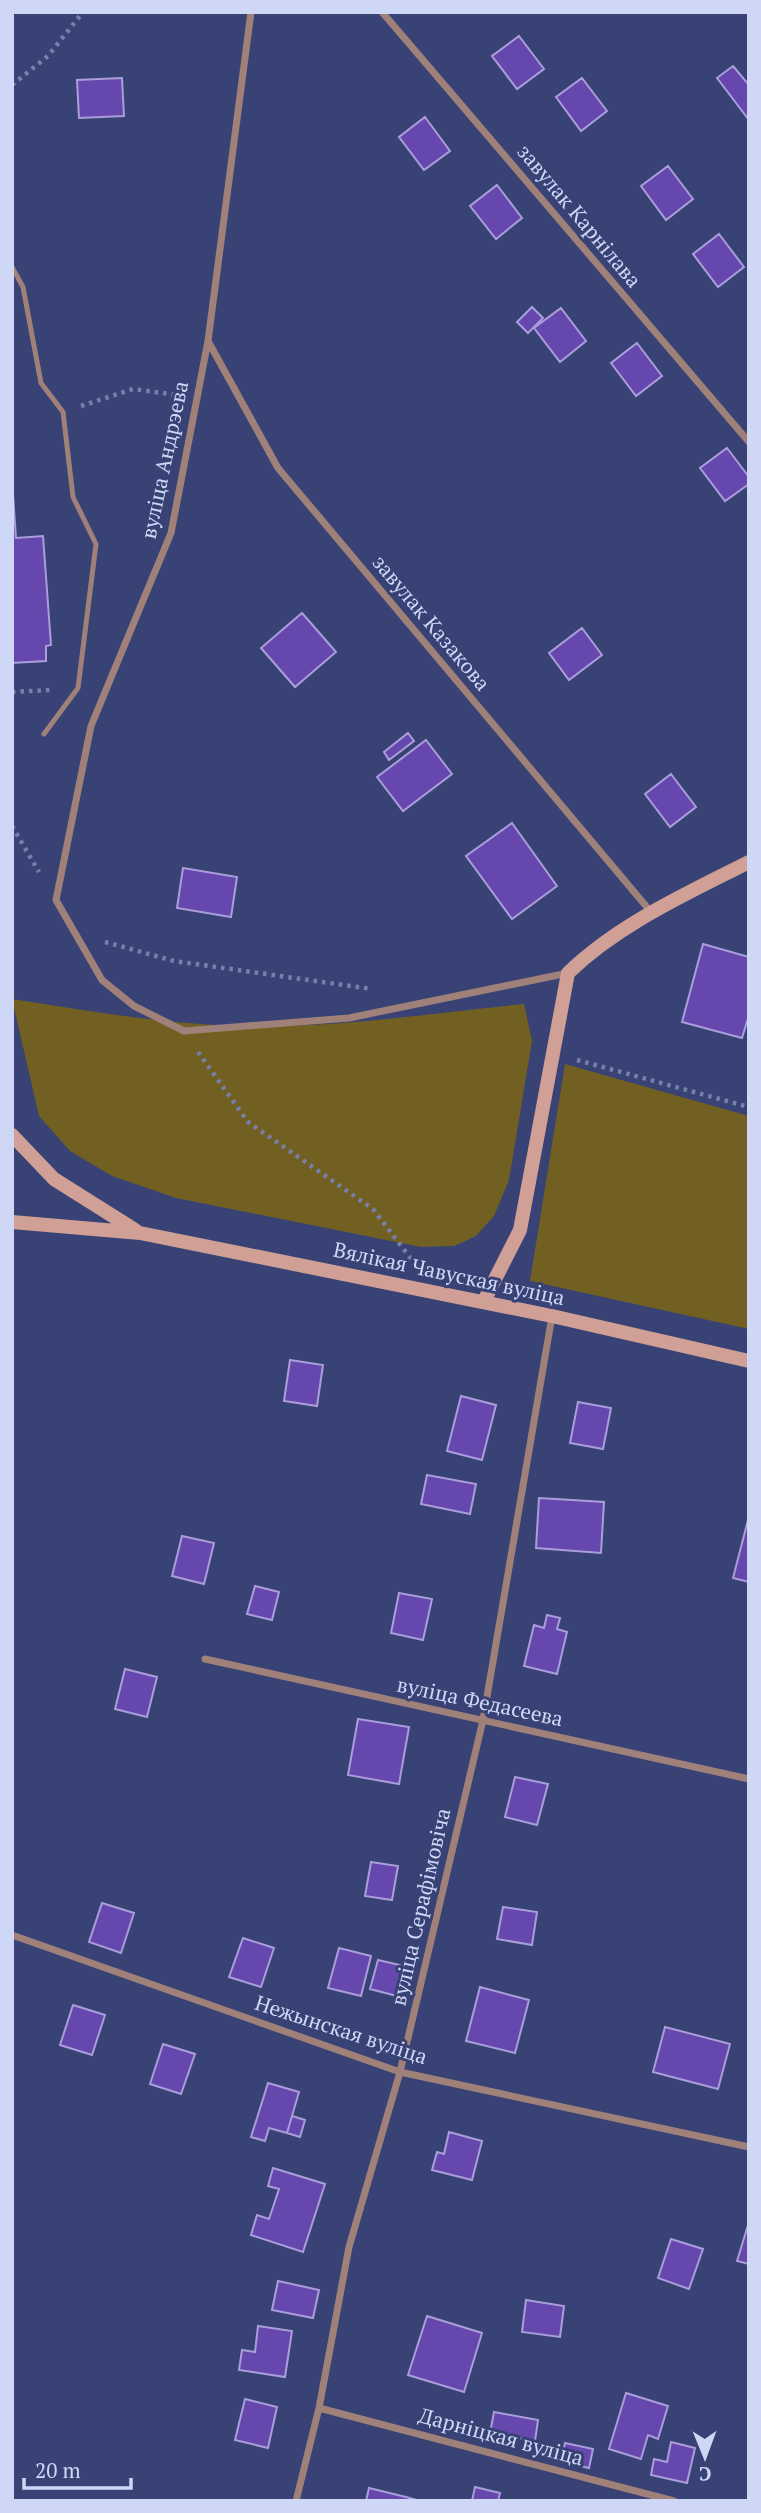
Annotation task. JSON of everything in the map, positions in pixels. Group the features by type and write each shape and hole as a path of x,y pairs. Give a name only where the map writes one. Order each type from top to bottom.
{"main road":[{"path":"484,1301 520,1230 551,1052 568,973 584,958 651,912 749,862"},
{"name":"Вялікая Чавуская вуліца","path":"12,1135 54,1179 140,1233"},
{"name":"Вялікая Чавуская вуліца","path":"12,1222 140,1233 552,1315 749,1361"}],"street":[{"name":"вуліца Андрэева","path":"56,900 91,726 171,533 208,341 251,12"},
{"name":"завулак Карнілава","path":"382,12 749,442"},
{"name":"завулак Казакова","path":"208,341 278,468 651,912"},
{"path":"56,900 102,980 134,1006 184,1031 349,1018 568,973"},
{"name":"вуліца Серафімовіча","path":"296,2501 319,2408 349,2247 400,2072 483,1720 552,1315"},
{"name":"вуліца Федасеева","path":"205,1659 749,1779"},
{"name":"Нежынская вуліца","path":"12,1935 400,2072 749,2147"},
{"name":"Дарніцкая вуліца","path":"319,2408 674,2501"}],"lane":[{"path":"12,267 23,287 41,383 63,412 72,497 96,544 78,688 44,734"}],"path":[{"path":"12,85 48,55 83,12"},
{"path":"63,412 133,389 196,397"},
{"path":"12,692 78,688"},
{"path":"12,826 56,900"},
{"path":"75,933 174,961 374,989"},
{"path":"184,1031 248,1122 373,1209 435,1292"},
{"path":"551,1052 749,1107"}],"shaded area":[{"path":"12,999 158,1020 246,1026 350,1022 524,1004 532,1041 509,1180 494,1216 476,1236 454,1246 421,1247 176,1198 112,1176 70,1151 39,1116"},
{"path":"565,1064 749,1116 749,1329 530,1281"}],"building":[{"path":"519,36 544,69 517,89 492,56"},
{"path":"733,66 749,85 749,120 717,78"},
{"path":"122,78 124,116 79,118 77,80"},
{"path":"582,78 607,111 581,131 556,97"},
{"path":"425,117 450,151 424,170 399,137"},
{"path":"668,166 693,199 666,220 641,186"},
{"path":"497,185 522,218 496,239 470,206"},
{"path":"719,234 744,267 718,287 693,254"},
{"path":"532,307 543,318 528,333 517,322"},
{"path":"561,308 586,341 560,362 534,328"},
{"path":"637,343 662,376 636,396 611,363"},
{"path":"727,448 749,477 749,484 725,501 700,468"},
{"path":"12,480 16,538 43,536 51,645 46,646 46,661 12,663"},
{"path":"302,613 336,652 295,687 261,648"},
{"path":"582,628 602,655 569,680 549,653"},
{"path":"408,733 414,741 389,760 384,752"},
{"path":"426,740 452,774 403,811 377,777"},
{"path":"671,774 696,807 670,827 645,794"},
{"path":"512,823 557,886 512,919 466,856"},
{"path":"183,868 237,877 231,917 177,908"},
{"path":"703,944 749,957 749,1015 742,1038 682,1022"},
{"path":"290,1360 323,1365 317,1406 284,1401"},
{"path":"461,1396 496,1405 482,1460 447,1451"},
{"path":"578,1402 611,1408 603,1449 570,1443"},
{"path":"427,1475 476,1484 470,1514 421,1504"},
{"path":"539,1498 604,1502 601,1553 536,1548"},
{"path":"749,1516 749,1582 733,1578"},
{"path":"182,1536 214,1543 204,1584 172,1576"},
{"path":"255,1586 279,1592 272,1620 247,1614"},
{"path":"399,1593 432,1599 423,1640 391,1633"},
{"path":"547,1615 560,1618 557,1629 567,1632 557,1674 524,1666 534,1625 544,1628"},
{"path":"125,1669 157,1677 147,1717 115,1709"},
{"path":"358,1719 409,1727 399,1784 348,1775"},
{"path":"515,1777 548,1784 537,1825 505,1817"},
{"path":"371,1862 398,1866 392,1900 365,1896"},
{"path":"102,1903 134,1913 121,1953 89,1942"},
{"path":"503,1907 537,1912 532,1945 497,1939"},
{"path":"243,1938 274,1948 261,1987 229,1977"},
{"path":"339,1948 371,1956 361,1996 328,1988"},
{"path":"378,1960 404,1966 397,1996 370,1989"},
{"path":"480,1987 529,2000 515,2053 466,2041"},
{"path":"73,2005 105,2015 92,2055 60,2045"},
{"path":"665,2027 730,2044 718,2089 653,2072"},
{"path":"163,2044 195,2054 181,2094 150,2084"},
{"path":"268,2083 299,2092 287,2133 269,2128 265,2141 251,2137"},
{"path":"292,2116 305,2120 300,2137 287,2133"},
{"path":"449,2132 482,2141 472,2180 432,2170 437,2152 444,2154"},
{"path":"273,2168 325,2184 303,2252 251,2235 257,2215 269,2219 279,2189 268,2186"},
{"path":"749,2222 749,2264 737,2261"},
{"path":"671,2239 703,2249 689,2289 658,2278"},
{"path":"278,2281 319,2290 313,2318 272,2310"},
{"path":"526,2300 564,2306 560,2337 522,2332"},
{"path":"427,2316 482,2333 464,2392 408,2375"},
{"path":"258,2326 292,2331 285,2377 239,2370 242,2350 255,2352"},
{"path":"626,2393 668,2406 658,2439 648,2435 641,2459 609,2449"},
{"path":"245,2399 277,2407 268,2448 235,2440"},
{"path":"494,2412 538,2420 535,2441 490,2433"},
{"path":"671,2442 695,2448 687,2483 651,2475 654,2459 667,2462"},
{"path":"565,2443 593,2449 589,2468 561,2462"},
{"path":"475,2487 500,2493 498,2501 472,2501"},
{"path":"369,2488 406,2497 420,2501 366,2501"}]}
